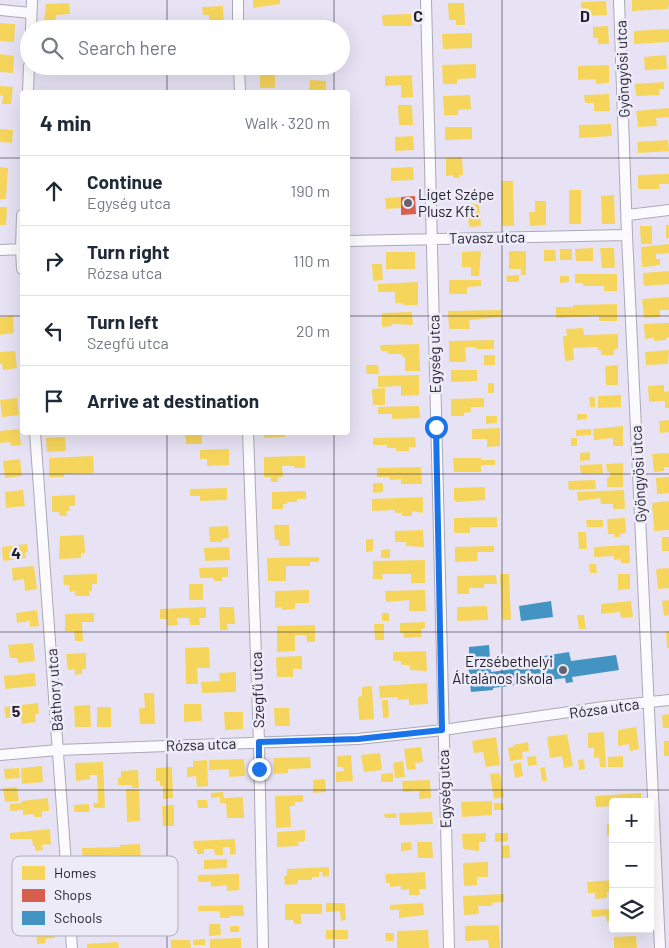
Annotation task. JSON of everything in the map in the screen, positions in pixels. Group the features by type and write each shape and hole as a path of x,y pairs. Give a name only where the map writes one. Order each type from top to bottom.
{"street":[{"path":"31,20 32,0"},
{"path":"238,0 238,20"},
{"name":"Egység utca","path":"426,0 442,730 449,948"},
{"name":"Gyöngyösi utca","path":"619,0 660,948"},
{"path":"0,10 31,12"},
{"path":"28,90 29,75"},
{"path":"239,75 240,90"},
{"path":"628,214 669,210"},
{"name":"Tavasz utca","path":"350,241 628,234"},
{"path":"0,250 20,249"},
{"name":"Báthory utca","path":"34,435 65,856"},
{"name":"Szegfű utca","path":"248,435 259,742 263,948"},
{"name":"Rózsa utca","path":"0,755 58,750 358,739 442,730 669,700"}],"building: Homes":[{"path":"253,0 280,0 280,4 253,8"},
{"path":"632,0 669,0 669,4 668,9 632,11"},
{"path":"606,1 607,15 581,16 581,2"},
{"path":"69,3 70,14 56,15 55,20 44,20 46,4"},
{"path":"448,3 464,3 465,25 456,25 456,20 449,20"},
{"path":"223,6 224,20 209,20 209,15 203,15 202,7"},
{"path":"411,14 412,26 383,26 382,15"},
{"path":"0,23 15,24 14,42 0,41"},
{"path":"608,26 609,44 598,44 598,38 593,38 593,27"},
{"path":"669,29 669,42 634,44 634,31"},
{"path":"472,33 472,48 443,49 442,34"},
{"path":"0,54 14,56 13,73 0,72"},
{"path":"666,55 667,69 645,70 644,57"},
{"path":"476,64 476,78 457,79 457,84 443,84 442,65"},
{"path":"609,65 609,83 596,84 596,79 578,80 578,66"},
{"path":"260,75 275,75 275,88 260,88"},
{"path":"412,75 413,97 401,98 401,85 385,86 385,76"},
{"path":"310,80 326,81 326,90 309,90"},
{"path":"664,82 664,89 659,89 660,95 636,96 635,84"},
{"path":"0,86 13,87 11,104 2,104 3,96 0,95"},
{"path":"609,94 610,111 594,111 594,103 585,103 584,95"},
{"path":"470,95 471,109 458,110 458,115 444,115 443,96"},
{"path":"398,105 412,105 413,125 399,125"},
{"path":"669,108 669,117 656,118 657,126 638,127 636,111"},
{"path":"611,124 612,136 579,138 579,125"},
{"path":"445,127 472,127 472,139 445,140"},
{"path":"0,129 13,130 12,143 0,142"},
{"path":"413,136 414,150 395,151 395,137"},
{"path":"668,140 669,151 638,153 637,142"},
{"path":"462,157 463,175 459,175 460,178 453,178 453,175 446,176 446,158"},
{"path":"0,167 8,168 6,199 0,199"},
{"path":"413,167 414,180 391,181 391,168"},
{"path":"669,174 669,184 659,184 660,189 638,189 638,175"},
{"path":"501,181 513,181 514,226 502,226"},
{"path":"569,190 581,190 581,224 569,224"},
{"path":"614,195 615,224 602,224 601,196"},
{"path":"401,197 401,208 386,209 385,198"},
{"path":"535,201 546,201 546,225 530,226 529,212 535,212"},
{"path":"479,204 481,226 469,227 468,217 464,218 464,210 467,210 467,205"},
{"path":"0,207 7,207 6,225 0,225"},
{"path":"666,225 669,225 669,238 666,238"},
{"path":"640,226 652,226 652,244 641,244"},
{"path":"669,244 669,253 656,254 656,259 660,259 660,265 642,267 641,247"},
{"path":"593,248 593,261 576,261 575,249"},
{"path":"600,248 614,248 615,268 602,268"},
{"path":"560,249 572,249 572,260 560,260"},
{"path":"544,250 555,250 556,261 544,261"},
{"path":"481,251 479,276 471,276 471,267 462,267 462,252"},
{"path":"509,251 526,251 526,275 521,275 521,269 509,269"},
{"path":"386,252 415,252 415,269 386,269"},
{"path":"372,264 382,264 383,280 373,281"},
{"path":"669,271 669,284 644,286 643,273"},
{"path":"575,274 617,274 617,291 604,291 604,286 583,286 583,283 575,283"},
{"path":"519,275 519,282 507,282 506,276"},
{"path":"560,276 569,276 569,282 560,283"},
{"path":"449,280 481,280 481,286 467,287 467,294 449,294"},
{"path":"418,282 418,305 395,303 395,292 378,292 378,284"},
{"path":"669,297 669,310 660,310 660,317 644,318 642,299"},
{"path":"617,304 617,321 599,321 599,316 556,318 556,307"},
{"path":"501,310 501,317 469,320 470,329 449,329 448,311"},
{"path":"412,312 413,325 392,324 392,326 382,327 382,313"},
{"path":"13,316 14,333 0,335 0,317"},
{"path":"669,323 669,337 666,340 654,341 654,338 645,339 644,324"},
{"path":"583,328 584,335 618,334 618,349 614,349 614,355 601,355 601,350 598,350 598,347 573,348 574,360 565,361 563,336 567,336 566,329"},
{"path":"494,340 494,349 465,347 466,362 449,362 449,341"},
{"path":"419,344 420,371 405,371 405,357 402,357 402,354 388,354 388,351 381,351 380,345"},
{"path":"669,350 668,364 646,365 645,352"},
{"path":"15,351 17,368 3,370 2,364 0,364 0,352"},
{"path":"484,355 495,355 495,365 484,365"},
{"path":"366,365 378,365 379,374 367,374"},
{"path":"618,365 618,385 606,385 605,366"},
{"path":"451,370 477,370 477,381 451,382"},
{"path":"419,375 419,395 401,396 401,386 378,387 378,376"},
{"path":"488,383 494,383 494,393 488,393"},
{"path":"664,385 664,392 669,391 669,408 665,408 665,401 649,402 648,386"},
{"path":"385,388 385,405 373,405 372,389"},
{"path":"621,395 621,407 598,408 598,396"},
{"path":"589,397 595,397 595,407 590,407"},
{"path":"17,398 19,415 2,417 0,400"},
{"path":"484,398 484,407 471,407 471,412 464,413 464,416 451,416 451,399"},
{"path":"419,406 420,418 392,419 392,414 378,414 378,407"},
{"path":"577,414 587,414 587,419 577,420"},
{"path":"486,416 497,416 497,423 486,424"},
{"path":"669,420 669,432 660,433 659,421"},
{"path":"623,426 623,446 613,446 613,438 594,440 593,429"},
{"path":"500,428 500,446 487,447 487,439 472,439 472,429"},
{"path":"19,429 21,445 11,446 10,442 0,443 0,431"},
{"path":"591,429 591,435 576,436 576,430"},
{"path":"185,435 202,435 202,444 186,444"},
{"path":"264,435 285,435 285,437 264,438"},
{"path":"65,437 66,451 47,452 46,438"},
{"path":"415,437 416,447 409,447 409,451 396,451 396,448 387,448 387,445 373,445 373,438"},
{"path":"571,438 577,438 577,446 571,446"},
{"path":"229,449 229,465 207,466 207,459 200,459 200,450"},
{"path":"590,452 590,460 580,461 580,453"},
{"path":"669,453 669,467 664,467 664,471 654,472 652,454"},
{"path":"93,456 94,473 64,474 64,477 49,477 49,458"},
{"path":"305,456 305,468 282,466 283,477 278,477 278,482 271,482 271,477 264,477 264,457"},
{"path":"453,458 495,460 495,465 481,465 481,472 454,472"},
{"path":"20,459 22,476 5,478 3,461"},
{"path":"623,463 623,487 607,487 607,478 610,477 610,472 607,472 606,464"},
{"path":"602,464 603,473 581,474 580,465"},
{"path":"421,467 422,484 401,484 401,479 390,480 390,477 377,477 377,468"},
{"path":"669,477 669,493 657,494 656,478"},
{"path":"595,480 596,489 569,490 568,481"},
{"path":"373,483 383,483 383,492 373,493"},
{"path":"485,487 485,500 454,501 454,488"},
{"path":"227,488 227,500 200,501 200,496 190,496 190,489"},
{"path":"23,490 25,506 6,508 5,492"},
{"path":"624,490 625,509 613,509 613,504 601,504 600,498 578,501 577,492"},
{"path":"306,491 306,499 297,499 297,502 287,502 287,504 283,504 283,509 272,509 272,492"},
{"path":"75,495 75,506 69,506 70,511 66,511 67,516 60,516 59,512 52,512 52,496"},
{"path":"423,497 423,513 412,511 412,516 402,516 402,513 395,513 395,510 372,511 372,499"},
{"path":"669,501 669,530 654,531 652,503"},
{"path":"497,517 497,527 470,527 470,533 454,533 454,518"},
{"path":"625,518 626,533 620,534 620,537 608,534 607,519"},
{"path":"586,520 603,520 603,527 587,527"},
{"path":"274,525 289,525 290,546 279,546 279,540 275,540"},
{"path":"228,526 229,538 222,539 222,542 210,542 209,527"},
{"path":"423,530 424,547 406,546 406,542 395,542 395,531"},
{"path":"578,532 586,532 587,549 579,549"},
{"path":"84,535 85,553 81,553 81,558 59,559 60,536"},
{"path":"662,537 669,537 669,551 662,551"},
{"path":"366,539 373,539 373,551 366,552"},
{"path":"27,544 28,552 25,553 26,558 3,561 2,547"},
{"path":"629,545 630,563 621,563 620,559 614,560 614,556 594,557 594,547"},
{"path":"494,546 494,552 477,552 478,561 455,562 455,547"},
{"path":"229,547 230,560 205,561 204,548"},
{"path":"390,549 390,558 381,558 381,550"},
{"path":"319,557 319,562 310,562 310,566 286,566 286,581 268,581 267,558"},
{"path":"425,560 425,583 411,583 411,574 382,574 383,579 373,579 373,561"},
{"path":"589,564 596,564 597,573 590,573"},
{"path":"34,566 37,589 25,591 24,579 13,581 12,568"},
{"path":"228,567 228,577 222,577 222,581 214,581 214,578 200,578 199,568"},
{"path":"669,568 669,588 658,589 656,569"},
{"path":"97,574 97,584 92,584 92,591 89,591 90,596 75,596 75,591 70,592 69,585 64,585 63,575"},
{"path":"500,574 509,574 511,620 502,620"},
{"path":"618,574 630,574 630,589 618,590"},
{"path":"496,575 497,584 484,584 484,588 469,588 469,594 457,594 457,576"},
{"path":"189,584 203,584 203,600 189,600"},
{"path":"309,590 309,603 295,603 295,609 282,610 282,607 275,608 275,591"},
{"path":"425,590 426,611 409,611 409,600 386,602 385,591"},
{"path":"669,600 669,615 664,616 662,601"},
{"path":"631,601 633,617 621,618 620,612 601,614 601,604"},
{"path":"487,606 488,620 457,621 457,607"},
{"path":"206,607 206,618 199,618 200,625 190,625 189,618 177,618 178,625 167,626 167,619 160,619 160,609"},
{"path":"219,607 234,607 235,624 227,624 228,630 220,630"},
{"path":"37,610 39,626 30,627 30,621 17,623 16,613"},
{"path":"94,613 94,622 82,622 83,641 75,641 74,631 65,631 65,614"},
{"path":"382,613 389,613 389,621 382,621"},
{"path":"577,615 584,615 586,629 579,629"},
{"path":"425,622 425,628 421,629 422,637 404,638 403,633 400,633 400,623"},
{"path":"374,624 384,624 384,640 375,640"},
{"path":"315,625 315,642 307,642 306,635 295,635 295,651 277,652 277,626"},
{"path":"666,631 669,631 669,648 667,648"},
{"path":"33,643 35,661 18,663 17,658 10,658 8,645"},
{"path":"209,647 210,668 197,668 198,684 186,684 185,648"},
{"path":"426,651 427,671 410,670 410,665 401,665 401,661 393,661 393,652"},
{"path":"86,653 86,669 82,669 82,674 75,675 75,669 68,670 66,654"},
{"path":"302,656 302,669 293,669 293,677 277,677 276,657"},
{"path":"236,672 236,692 202,693 201,682 220,681 219,673"},
{"path":"35,673 36,686 5,689 4,676"},
{"path":"427,683 428,704 409,705 409,699 398,700 398,697 380,698 379,686"},
{"path":"372,686 374,719 359,720 358,697 362,696 362,687"},
{"path":"144,693 154,693 155,724 140,724 139,708 145,708"},
{"path":"382,700 388,700 389,717 383,718"},
{"path":"38,703 39,714 35,714 36,722 22,724 21,716 6,718 4,707"},
{"path":"184,704 201,704 202,721 184,722"},
{"path":"90,705 91,727 75,727 74,706"},
{"path":"97,707 111,707 111,727 97,727"},
{"path":"274,708 289,708 290,726 275,726"},
{"path":"224,712 243,712 243,729 225,730"},
{"path":"669,714 669,728 663,728 662,715"},
{"path":"636,727 639,749 630,751 629,744 618,746 618,730"},
{"path":"604,732 606,767 600,767 599,757 594,758 594,748 588,748 588,733"},
{"path":"567,734 573,766 564,768 562,756 550,758 547,737"},
{"path":"496,737 500,765 486,767 483,752 474,753 472,741"},
{"path":"664,741 669,741 669,756 664,756"},
{"path":"528,742 529,751 522,752 523,759 510,761 508,748"},
{"path":"421,747 423,762 415,763 416,769 407,770 404,749"},
{"path":"380,753 382,770 364,772 361,755"},
{"path":"351,755 353,781 336,782 336,772 344,771 343,767 337,767 337,756"},
{"path":"536,756 537,765 528,766 527,757"},
{"path":"623,756 623,767 608,767 608,757"},
{"path":"310,757 311,768 288,769 288,773 274,774 273,758"},
{"path":"244,759 245,776 229,777 229,769 209,770 209,760"},
{"path":"584,759 585,769 579,770 578,760"},
{"path":"207,760 208,786 197,787 196,776 187,777 187,767 193,767 193,761"},
{"path":"403,761 405,777 395,778 393,763"},
{"path":"103,762 105,808 94,808 93,803 98,803 97,775 90,775 90,779 76,781 75,763"},
{"path":"521,762 523,776 515,778 513,764"},
{"path":"42,766 43,782 22,784 21,768"},
{"path":"172,767 173,798 163,799 163,786 160,786 160,781 156,781 156,768"},
{"path":"545,767 547,781 542,781 540,768"},
{"path":"19,768 20,778 5,779 4,769"},
{"path":"138,770 139,788 132,788 132,785 118,785 121,771"},
{"path":"393,773 393,782 381,782 381,774"},
{"path":"500,773 504,797 494,799 490,774"},
{"path":"325,779 326,792 313,793 313,780"},
{"path":"430,780 431,798 419,799 419,791 403,792 402,781"},
{"path":"17,787 19,801 5,802 3,788"},
{"path":"126,789 139,789 140,821 127,822"},
{"path":"223,792 224,798 243,797 244,818 227,818 226,803 220,803 220,797 211,798 211,793"},
{"path":"641,793 641,798 609,798 609,806 596,807 595,796"},
{"path":"303,795 303,802 295,802 295,806 290,806 291,827 276,828 275,796"},
{"path":"48,798 49,811 42,811 42,817 34,817 34,814 23,815 23,810 10,811 10,804"},
{"path":"197,800 207,800 208,808 198,808"},
{"path":"492,801 492,815 462,817 461,802"},
{"path":"494,803 503,803 504,810 494,810"},
{"path":"89,804 90,812 74,812 74,805"},
{"path":"174,805 174,826 163,826 162,806"},
{"path":"432,812 433,824 400,825 399,813"},
{"path":"396,813 397,818 385,818 384,814"},
{"path":"607,824 609,824 609,835 607,835"},
{"path":"50,829 51,844 42,845 43,850 36,851 32,839 10,839 10,833"},
{"path":"305,830 305,841 298,842 299,846 277,847 277,832"},
{"path":"486,833 486,842 479,842 479,851 463,849 462,834"},
{"path":"495,833 508,833 508,841 495,842"},
{"path":"235,839 236,854 230,855 230,847 223,847 223,855 215,855 214,849 204,849 204,854 197,854 197,849 194,849 193,841"},
{"path":"411,842 412,850 401,851 401,843"},
{"path":"417,842 432,842 433,858 418,858"},
{"path":"140,844 141,856 82,856 82,848 120,847 120,845"},
{"path":"509,845 510,858 502,858 502,846"},
{"path":"227,859 227,868 204,869 204,860"},
{"path":"488,862 488,877 477,877 477,885 464,886 463,863"},
{"path":"329,867 329,876 323,877 322,872 319,872 319,877 312,877 312,880 298,880 298,884 285,885 284,876 287,876 287,869"},
{"path":"425,872 426,889 419,889 420,895 409,895 409,889 401,890 401,886 390,887 390,883 386,883 385,874"},
{"path":"239,874 239,890 227,891 227,885 211,887 211,882 198,882 198,875"},
{"path":"609,880 607,898 595,899 595,893 588,893 587,882"},
{"path":"504,894 504,902 492,903 492,906 478,906 479,914 464,915 463,896"},
{"path":"326,903 345,903 346,920 341,921 340,911 326,912"},
{"path":"423,903 424,915 399,918 399,910 390,910 390,905"},
{"path":"285,904 322,904 322,914 301,914 301,924 294,924 293,920 285,920"},
{"path":"243,905 244,916 230,916 230,918 220,918 220,911 198,911 198,906"},
{"path":"609,909 609,922 607,922 606,916 592,917 591,910"},
{"path":"209,924 220,924 221,935 209,936"},
{"path":"499,925 500,948 489,948 488,940 465,941 465,926"},
{"path":"230,926 239,926 239,932 230,932"},
{"path":"326,930 348,930 348,939 326,939"},
{"path":"428,930 429,948 397,948 397,931"},
{"path":"385,933 394,933 394,941 386,941"},
{"path":"36,936 55,936 55,938 45,939 46,943 37,944"},
{"path":"636,936 637,948 614,948 614,937"},
{"path":"241,938 241,948 210,948 210,939"},
{"path":"205,939 205,945 193,945 193,940"},
{"path":"171,940 190,940 191,948 171,948"},
{"path":"118,942 119,948 87,948 87,944"}],"building: Shops":[{"path":"415,196 416,214 401,215 401,197"}],"building: Schools":[{"path":"551,601 553,617 521,621 519,606"},
{"path":"489,645 491,672 545,665 544,656 569,652 571,661 616,655 619,670 572,677 573,682 566,683 565,678 471,692 467,654 469,654 469,647"}],"place":[{"name":"Liget Szépe Plusz Kft.","path":"408,203"},
{"name":"Erzsébethelyi Általános Iskola","path":"563,670"}],"route":[{"path":"259,769 259,742 358,739 442,730 436,427"}]}
